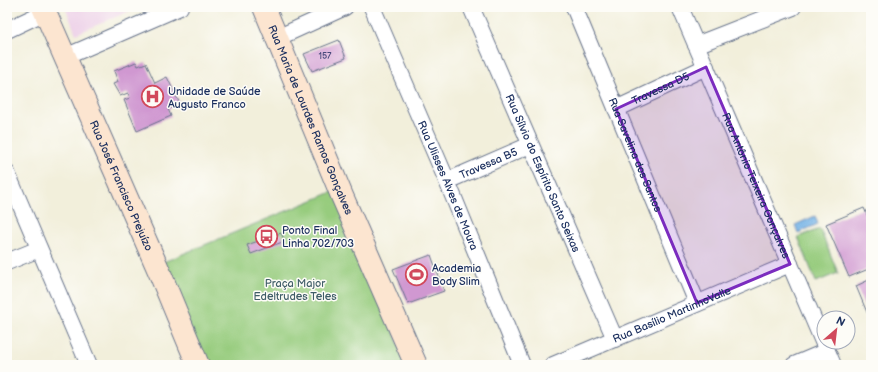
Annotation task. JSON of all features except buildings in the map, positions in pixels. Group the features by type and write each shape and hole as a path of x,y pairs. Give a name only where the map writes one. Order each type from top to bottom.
{"street":[{"path":"65,57 180,7"},
{"name":"Rua Maria de Lourdes Ramos Gonçalves","path":"264,7 342,196 416,365"},
{"path":"277,38 345,7"},
{"name":"Rua Ulisses Alves de Moura","path":"372,7 447,181 522,365"},
{"name":"Rua Sílvio do Espírito Santo Seixas","path":"471,7 615,339"},
{"name":"Rua Savelina dos Santos","path":"574,7 697,303"},
{"name":"Rua Antônio Teixeira Gonçalves","path":"680,7 830,358"},
{"path":"696,45 793,7"},
{"path":"7,30 44,10"},
{"name":"Rua José Francisco Prejuízo","path":"44,10 159,271 198,365"},
{"name":"Travessa D5","path":"616,109 706,67"},
{"name":"Travessa B5","path":"447,181 530,145"},
{"path":"7,173 89,365"},
{"path":"7,262 39,249"},
{"name":"Rua Basílio MartinhoValle","path":"553,365 790,264"},
{"path":"794,365 830,358"}],"highlighted area":[{"path":"706,67 790,264 697,303 616,109"}],"shaded area":[{"path":"65,7 139,7 76,34"}],"green space":[{"name":"Praça Major Edeltrudes Teles","path":"337,190 407,365 206,365 161,263"},
{"path":"820,229 838,273 816,282 798,237"}],"water":[{"path":"815,216 818,224 798,233 795,225"}],"place":[{"name":"Unidade de Saúde Augusto Franco","path":"153,97"},
{"name":"Ponto Final Linha 702/703","path":"267,236"},
{"name":"Academia Body Slim","path":"416,274"}]}
